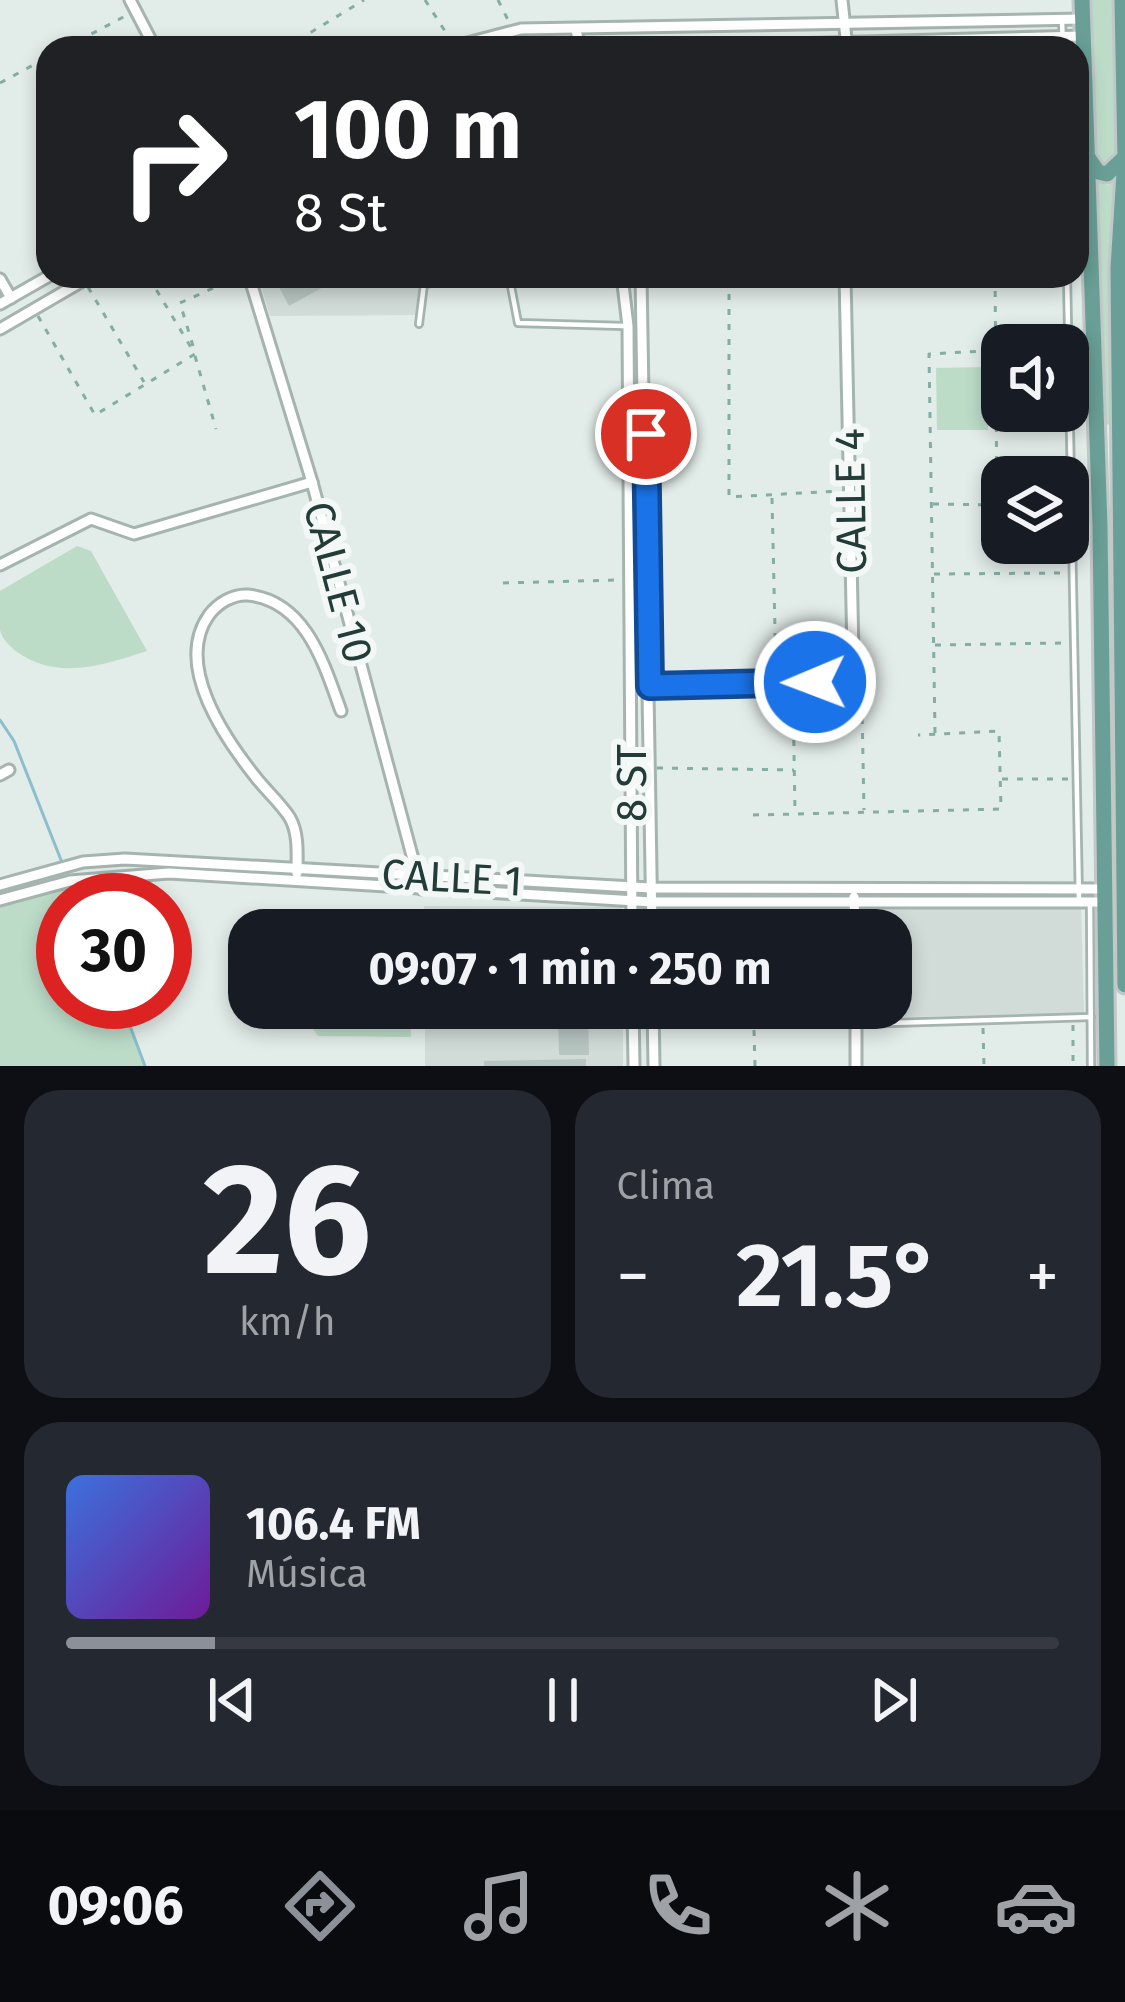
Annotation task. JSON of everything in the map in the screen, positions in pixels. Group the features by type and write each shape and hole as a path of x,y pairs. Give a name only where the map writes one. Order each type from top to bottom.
{"main road":[{"path":"1082,0 1083,36"},
{"path":"1122,0 1125,157 1118,268 1124,464 1125,980"},
{"path":"1089,157 1098,172 1116,170 1125,157"},
{"path":"1089,266 1100,527 1091,896 1107,1066"}],"street":[{"path":"842,0 846,36"},
{"path":"133,5 148,36"},
{"path":"494,36 561,29 845,22 1062,21 1083,27"},
{"path":"1039,36 1063,35 1083,27"},
{"path":"561,29 562,36"},
{"path":"576,30 577,36"},
{"path":"0,279 5,301 36,283"},
{"path":"0,329 71,288"},
{"name":"CALLE 10","path":"249,288 313,482 421,889"},
{"name":"8 ST","path":"623,288 628,326 632,909"},
{"name":"8 ST","path":"642,288 652,909"},
{"name":"CALLE 4","path":"650,686 833,678 854,653 845,288"},
{"path":"0,566 92,519 134,534 313,482"},
{"path":"296,884 291,819 226,738 209,706 198,659 204,622 217,605 240,594 268,598 298,618 341,710"},
{"name":"CALLE 1","path":"0,885 83,862 125,859 854,897 1091,896 1124,890"},
{"name":"CALLE 1","path":"0,900 110,875 169,873 652,902 854,897"},
{"name":"CALLE 1","path":"1091,896 1124,903"},
{"path":"854,897 854,909"},
{"path":"633,1029 634,1066"},
{"path":"653,1029 654,1066"},
{"path":"856,1029 856,1066"}],"lane":[{"path":"1062,21 1063,35"},
{"path":"419,324 424,288"},
{"path":"514,288 518,323 628,326"},
{"path":"1067,288 1076,779 1091,896 1091,1066"},
{"path":"912,1022 1090,1017"}],"path":[{"path":"305,36 364,0"},
{"path":"425,0 445,36"},
{"path":"498,0 514,31"},
{"path":"84,36 133,5"},
{"path":"0,83 36,64"},
{"path":"93,288 145,384"},
{"path":"155,288 195,354"},
{"path":"216,288 180,303 216,429"},
{"path":"729,288 729,497 847,491"},
{"path":"996,288 998,324"},
{"path":"34,309 94,415 195,354"},
{"path":"934,733 929,354 981,351"},
{"path":"772,496 776,682"},
{"path":"932,504 981,505"},
{"path":"932,574 1072,573"},
{"path":"502,583 631,580"},
{"path":"933,645 1074,643"},
{"path":"861,652 863,812"},
{"path":"793,682 795,814"},
{"path":"753,814 1001,809 999,730 918,734"},
{"path":"649,768 794,770"},
{"path":"1002,778 1076,779"},
{"path":"765,902 765,909"},
{"path":"1072,1017 1073,1066"},
{"path":"983,1020 984,1066"},
{"path":"755,1066 756,1029"}],"shaded area":[{"path":"262,288 418,288 416,315 270,316"},
{"path":"424,906 622,907 622,909"},
{"path":"1081,906 1084,1013 912,1017 912,909"},
{"path":"425,1029 623,1029 623,1066 425,1066"}],"green space":[{"path":"1090,0 1116,0 1118,158 1107,166 1093,155"},
{"path":"1093,179 1108,185 1117,181 1111,425 1105,424"},
{"path":"981,367 981,430 937,430 936,368"},
{"path":"77,546 91,551 147,651 65,668 33,661 4,639 0,591"},
{"path":"36,891 36,1029 131,1029 145,1066 0,1066 0,901"},
{"path":"313,1029 411,1029 411,1037 318,1036"}],"building":[{"path":"280,288 321,288 289,306"},
{"path":"558,1029 588,1029 589,1055 559,1055"},
{"path":"586,1059 586,1066 484,1066 484,1061"}],"waterway":[{"path":"0,720 14,741 61,860"},
{"path":"131,1029 145,1066"}],"route":[{"path":"646,434 650,686 815,682"}]}
